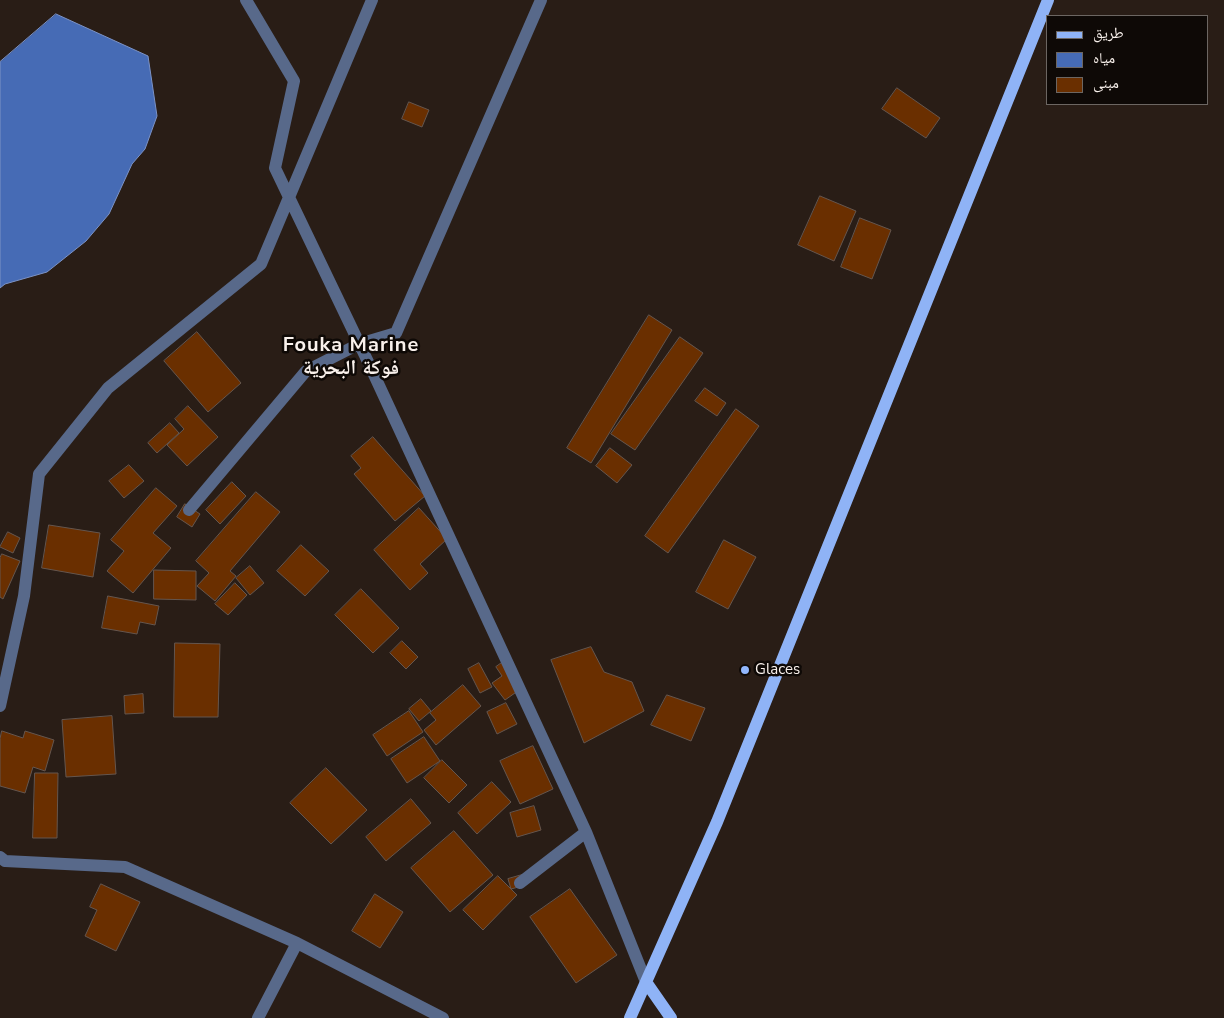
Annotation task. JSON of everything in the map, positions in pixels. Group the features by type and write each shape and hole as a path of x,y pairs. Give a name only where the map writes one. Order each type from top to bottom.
{"main road":[{"path":"630,1018 720,813 1048,0"},
{"path":"646,982 671,1018"}],"street":[{"path":"246,0 294,81 275,168 586,832 646,982"},
{"path":"0,706 24,596 39,474 108,388 261,264 372,0"},
{"path":"189,510 306,371 359,344 396,332 541,0"},
{"path":"520,882 586,832"},
{"path":"0,856 4,861 125,867 296,942 443,1018"},
{"path":"258,1018 296,942"}],"water":[{"path":"56,14 148,56 157,116 145,149 132,164 109,214 86,241 47,272 5,284 0,288 0,62"}],"building":[{"path":"897,88 940,118 926,138 882,109"},
{"path":"409,102 429,110 422,127 402,119"},
{"path":"820,196 856,211 834,261 798,245"},
{"path":"860,218 891,230 872,279 841,267"},
{"path":"649,315 672,330 591,463 567,448"},
{"path":"197,332 241,383 208,412 164,361"},
{"path":"680,337 703,353 635,450 611,434"},
{"path":"705,388 726,403 717,416 695,401"},
{"path":"188,406 218,437 187,466 167,445 184,429 175,419"},
{"path":"736,409 759,426 668,553 645,536"},
{"path":"170,423 179,433 157,453 148,443"},
{"path":"373,437 425,496 395,521 354,474 361,468 351,456"},
{"path":"610,448 632,465 617,483 596,466"},
{"path":"129,465 144,481 124,498 109,481"},
{"path":"232,482 246,496 220,524 206,510"},
{"path":"156,488 177,506 153,533 171,548 133,593 107,571 124,551 111,540"},
{"path":"256,492 280,512 230,571 236,576 215,601 197,586 209,573 196,561"},
{"path":"185,504 200,514 192,527 177,517"},
{"path":"419,508 447,539 420,564 428,573 410,590 374,550"},
{"path":"49,525 100,533 93,577 42,568"},
{"path":"8,532 20,538 13,553 0,547"},
{"path":"724,540 756,557 728,609 696,592"},
{"path":"301,545 329,571 305,596 277,571"},
{"path":"2,554 20,561 3,599 0,597 0,558"},
{"path":"250,566 264,583 250,595 236,578"},
{"path":"154,570 196,571 196,600 154,599"},
{"path":"235,583 247,595 228,615 215,604"},
{"path":"361,589 399,628 373,653 335,615"},
{"path":"108,596 159,606 155,625 140,622 137,634 102,628"},
{"path":"402,641 418,657 406,669 390,653"},
{"path":"175,643 220,644 218,717 174,717"},
{"path":"591,647 604,672 632,682 644,711 584,743 551,660"},
{"path":"503,662 522,688 505,700 492,683 502,676 496,667"},
{"path":"479,663 492,687 480,693 468,669"},
{"path":"463,685 481,706 436,745 424,730 436,720 430,713"},
{"path":"143,694 144,713 125,714 124,696"},
{"path":"667,695 705,708 691,741 651,725"},
{"path":"421,699 431,711 419,721 409,709"},
{"path":"506,703 517,724 497,734 487,712"},
{"path":"409,711 423,732 387,756 373,735"},
{"path":"112,716 116,774 66,777 62,720"},
{"path":"2,731 23,738 25,731 54,740 45,771 33,767 25,793 0,786 0,739"},
{"path":"424,737 440,761 407,783 391,759"},
{"path":"533,746 553,789 520,804 500,761"},
{"path":"442,760 467,785 449,803 424,778"},
{"path":"326,768 367,810 331,844 290,803"},
{"path":"35,773 58,773 57,838 33,838"},
{"path":"492,782 511,802 477,834 458,813"},
{"path":"411,799 431,823 386,861 366,837"},
{"path":"534,806 541,830 517,837 510,813"},
{"path":"454,831 493,875 450,912 411,868"},
{"path":"522,875 526,885 511,889 508,879"},
{"path":"498,876 517,895 483,930 463,910"},
{"path":"101,884 140,902 116,951 85,936 97,910 90,907"},
{"path":"570,889 617,955 576,983 530,917"},
{"path":"375,894 403,912 380,948 352,931"}],"place":[{"name":"Glaces","path":"745,670"}],"district":[{"name":"Fouka Marine فوكة البحرية","path":"351,358"}]}
